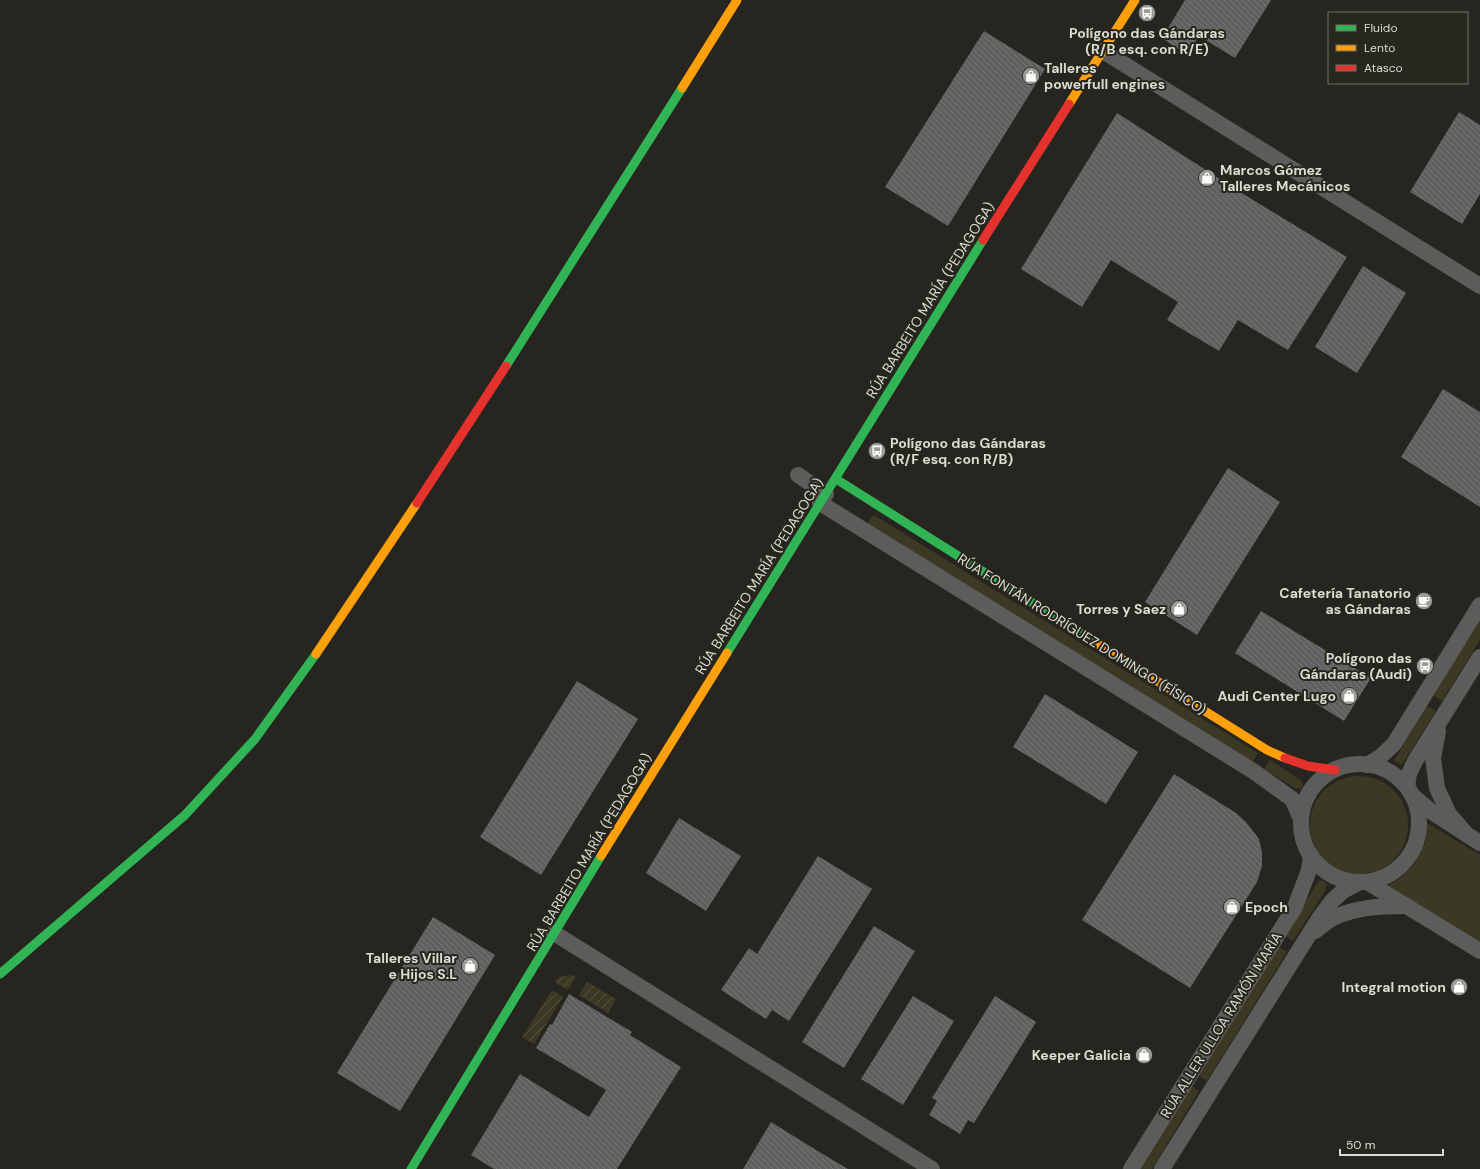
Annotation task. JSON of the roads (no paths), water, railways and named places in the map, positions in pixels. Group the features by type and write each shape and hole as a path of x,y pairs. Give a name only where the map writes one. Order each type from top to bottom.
{"street":[{"path":"0,974 185,815 255,739 308,666 455,446 737,0"},
{"name":"RÚA BARBEITO MARÍA (PEDAGOGA)","path":"411,1169 442,1117 486,1049 554,933 1135,0"},
{"path":"1103,51 1480,286"},
{"name":"RÚA FONTÁN RODRÍGUEZ DOMINGO (FÍSICO)","path":"798,475 823,499 1253,771 1292,799 1301,819"},
{"name":"RÚA FONTÁN RODRÍGUEZ DOMINGO (FÍSICO)","path":"836,479 1268,750 1303,766 1335,770"},
{"path":"1367,765 1380,757 1394,744 1480,605"},
{"path":"1480,657 1409,774 1410,791 1432,812 1480,843"},
{"path":"1440,722 1433,758 1437,788 1449,814 1466,834"},
{"name":"RÚA ALLER ULLOA RAMÓN MARÍA","path":"1162,1169 1320,916 1332,901 1343,891 1394,872 1405,862 1413,850 1418,837 1420,822 1418,808 1410,791 1390,772 1379,767 1351,765 1335,770 1324,776 1315,785 1308,795 1304,807 1301,819 1302,832 1305,844 1311,855 1324,870 1341,879 1364,882"},
{"name":"RÚA ALLER ULLOA RAMÓN MARÍA","path":"1131,1169 1295,907 1309,870 1311,855"},
{"path":"1364,882 1480,951"},
{"name":"RÚA ALLER ULLOA RAMÓN MARÍA","path":"1308,936 1332,918 1360,909 1385,906 1406,906"},
{"path":"554,933 932,1169"}],"place":[{"name":"Polígono das Gándaras (R/B esq. con R/E)","path":"1147,13"},
{"name":"Talleres powerfull engines","path":"1031,76"},
{"name":"Marcos Gómez Talleres Mecánicos","path":"1207,178"},
{"name":"Polígono das Gándaras (R/F esq. con R/B)","path":"877,451"},
{"name":"Cafetería Tanatorio as Gándaras","path":"1424,601"},
{"name":"Torres y Saez","path":"1179,609"},
{"name":"Polígono das Gándaras (Audi)","path":"1425,666"},
{"name":"Audi Center Lugo","path":"1349,696"},
{"name":"Epoch","path":"1232,907"},
{"name":"Talleres Villar e Hijos S.L","path":"470,966"},
{"name":"Integral motion","path":"1459,987"},
{"name":"Keeper Galicia","path":"1144,1055"}]}
